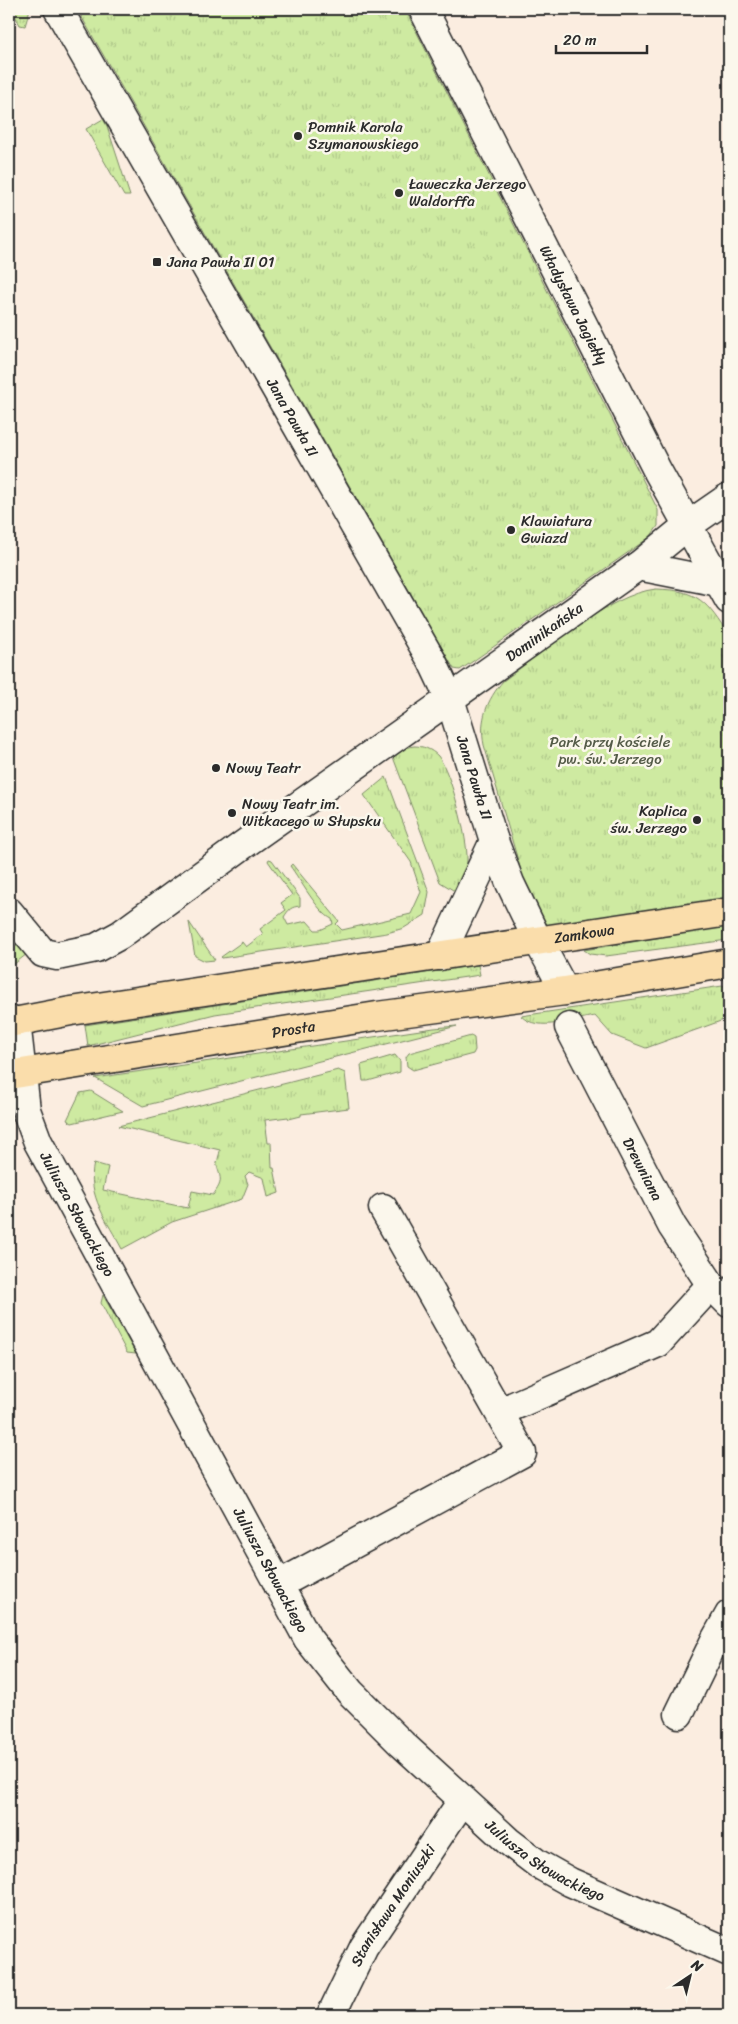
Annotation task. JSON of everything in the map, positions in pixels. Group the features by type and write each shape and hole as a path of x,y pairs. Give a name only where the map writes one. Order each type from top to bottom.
{"main road":[{"name":"Zamkowa","path":"440,956 729,912"},
{"path":"12,1022 440,956"},
{"path":"565,991 729,962"},
{"name":"Prosta","path":"15,1073 377,1016 565,991"}],"street":[{"name":"Jana Pawła II","path":"58,9 432,661 450,699 494,842 510,883 565,991"},
{"name":"Władysława Jagiełły","path":"422,9 687,526 724,591"},
{"name":"Dominikańska","path":"9,912 43,953 57,956 96,948 120,935 243,845 638,566 687,526 729,497"},
{"path":"638,566 724,591"},
{"path":"440,956 494,842"},
{"name":"Juliusza Słowackiego","path":"12,1022 15,1073 38,1142 308,1640 350,1692 462,1800 538,1864 570,1882 729,1952"},
{"name":"Drewniana","path":"569,1027 663,1210 720,1294"},
{"path":"278,1585 522,1454 500,1412 383,1208"},
{"path":"500,1412 658,1343 720,1294"},
{"path":"679,1714 729,1615"},
{"name":"Stanisława Moniuszki","path":"331,2015 364,1946 462,1800"}],"green space":[{"path":"11,9 30,9 25,26 20,25"},
{"path":"77,9 405,9 658,510 658,526 650,537 469,664 460,670 454,669"},
{"path":"103,119 130,196 124,196 86,129"},
{"name":"Park przy kościele pw. św. Jerzego","path":"656,589 683,592 701,600 729,636 729,899 548,926 524,881 484,745 483,727 486,711 503,681 557,640 618,601 638,593"},
{"path":"414,746 427,748 438,756 453,790 467,850 466,868 461,890 453,890 440,882 393,757 405,748"},
{"path":"386,777 429,892 425,915 404,928 387,933 222,958 242,942 246,947 263,934 260,929 286,910 281,903 292,895 268,861 269,859 272,860 300,898 300,906 290,909 284,917 288,925 307,921 315,930 320,930 333,924 332,919 321,910 290,866 292,864 339,921 336,924 342,930 411,914 421,892 411,862 364,795"},
{"path":"189,922 215,960 205,961 195,956"},
{"path":"729,926 728,940 606,956 590,954 584,950"},
{"path":"15,939 27,954 9,968 9,944"},
{"path":"478,965 480,975 215,1014 88,1046 85,1025"},
{"path":"729,985 729,1018 646,1048 612,1035 595,1016 556,1024 537,1024 521,1016"},
{"path":"457,1026 143,1106 95,1078 434,1028"},
{"path":"471,1036 474,1038 475,1050 473,1054 413,1070 407,1066 406,1057 409,1053"},
{"path":"395,1055 400,1061 400,1072 363,1081 361,1065"},
{"path":"338,1070 345,1073 349,1108 301,1114 301,1116 289,1119 288,1117 265,1120 268,1143 271,1143 272,1168 274,1168 279,1193 268,1197 264,1178 249,1172 245,1176 248,1184 242,1199 172,1222 122,1249 96,1197 92,1175 94,1163 108,1167 103,1190 188,1208 192,1191 213,1195 220,1184 217,1165 220,1150 118,1126"},
{"path":"91,1091 123,1111 72,1123 67,1120 80,1093"},
{"path":"103,1295 136,1354 127,1353 101,1303"}],"place":[{"name":"Pomnik Karola Szymanowskiego","path":"298,136"},
{"name":"Ławeczka Jerzego Waldorffa","path":"399,193"},
{"name":"Jana Pawła II 01","path":"157,262"},
{"name":"Klawiatura Gwiazd","path":"511,530"},
{"name":"Nowy Teatr","path":"216,768"},
{"name":"Nowy Teatr im. Witkacego w Słupsku","path":"232,813"},
{"name":"Kaplica św. Jerzego","path":"697,820"}]}
